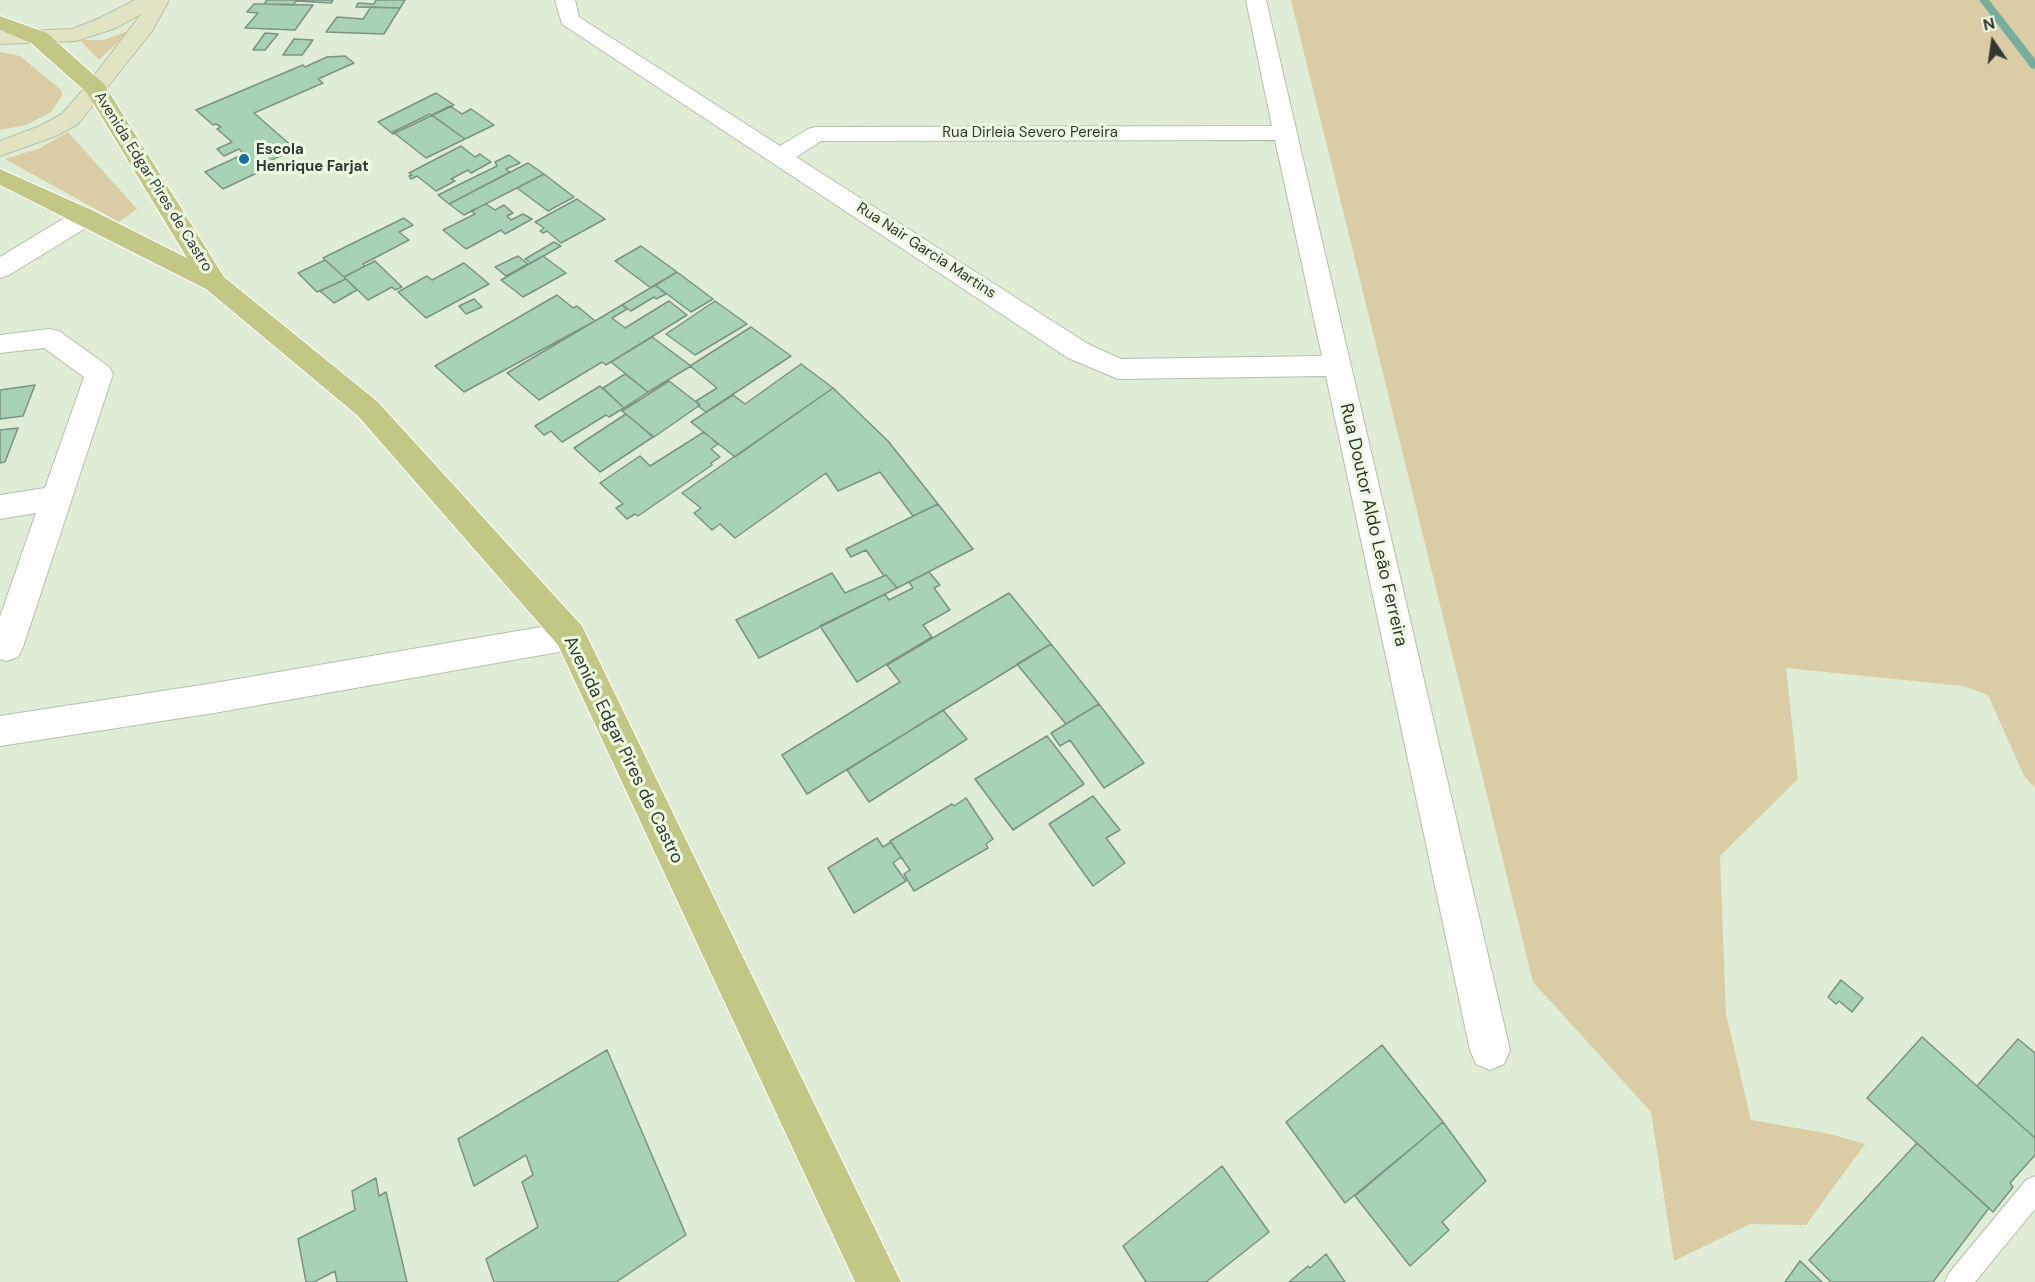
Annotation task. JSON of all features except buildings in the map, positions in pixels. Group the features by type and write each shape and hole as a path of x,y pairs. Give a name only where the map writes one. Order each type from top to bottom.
{"main road":[{"path":"0,38 58,38 92,30 150,0"},
{"path":"0,149 48,131 70,119 144,26 159,0"},
{"name":"Avenida Edgar Pires de Castro","path":"0,22 39,38 96,89 215,283"},
{"name":"Avenida Edgar Pires de Castro","path":"0,176 215,283 368,409 570,636 878,1282"}],"street":[{"name":"Rua Nair Garcia Martins","path":"565,0 569,20 1078,351 1118,369 1338,366"},
{"name":"Rua Doutor Aldo Leão Ferreira","path":"1256,0 1490,1050"},
{"name":"Rua Dirleia Severo Pereira","path":"781,156 816,134 1286,133"},
{"path":"0,268 85,217"},
{"path":"0,344 49,338 99,375 6,647"},
{"path":"0,507 57,498"},
{"path":"0,730 214,698 570,636"}],"lane":[{"path":"1958,1282 2035,1189"}],"shaded area":[{"path":"1291,0 2035,0 2035,788 2024,776 1988,695 1963,686 1786,668 1798,779 1720,856 1726,1014 1751,1120 1830,1134 1865,1144 1806,1225 1750,1224 1674,1261 1651,1112 1533,982"},
{"path":"131,30 99,60 80,40 104,40"},
{"path":"0,52 20,56 61,90 62,96 51,112 26,125 0,130"},
{"path":"68,132 137,209 119,222 5,159 40,148"}],"waterway":[{"path":"1984,0 2035,66"}],"place":[{"name":"Escola Henrique Farjat","path":"244,159"}]}
